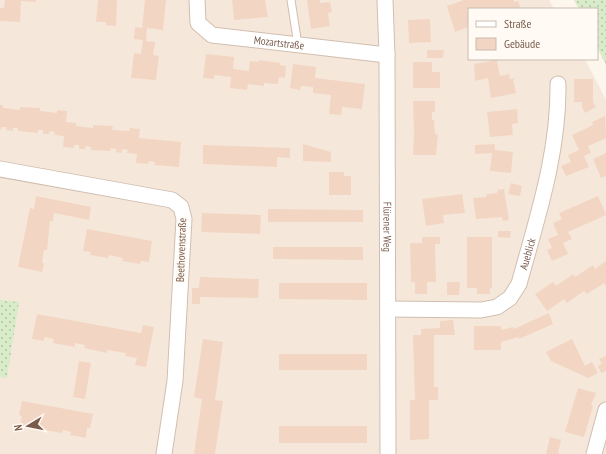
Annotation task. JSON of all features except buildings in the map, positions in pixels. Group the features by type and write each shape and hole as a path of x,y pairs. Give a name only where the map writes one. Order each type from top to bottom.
{"street":[{"name":"Mozartstraße","path":"196,0 198,23 212,35 387,55"},
{"name":"Flürener Weg","path":"385,0 387,55 388,308 391,452"},
{"name":"Aueblick","path":"388,308 480,310 497,307 510,298 519,284 549,175 558,113 558,84"},
{"name":"Beethovenstraße","path":"0,169 172,200 181,206 184,219 175,381 164,454"},
{"path":"594,454 606,410"}],"lane":[{"path":"291,0 298,45"}],"shaded area":[{"path":"0,0 549,0 553,8 468,8 468,60 586,60 606,100 606,454 0,454"}],"green space":[{"path":"574,0 606,0 606,65 598,49 598,8 578,8"},
{"path":"0,300 19,302 7,378 0,377"}]}
